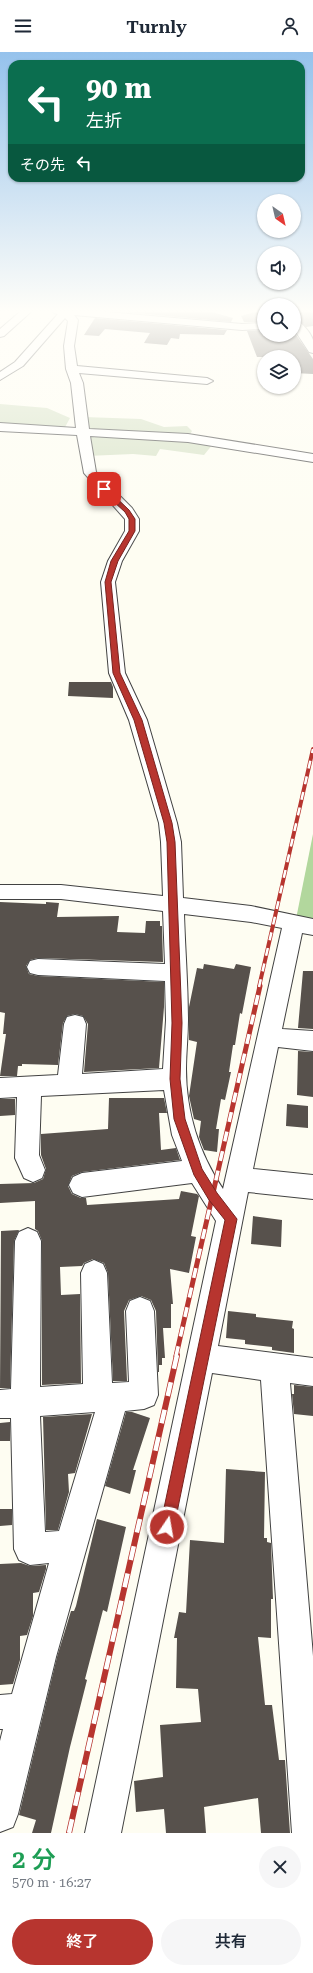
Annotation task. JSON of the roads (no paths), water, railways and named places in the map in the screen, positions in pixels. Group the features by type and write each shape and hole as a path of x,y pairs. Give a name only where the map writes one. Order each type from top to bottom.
{"street":[{"path":"78,393 86,457 90,473 127,511 132,519 132,531 114,561 108,582 117,673 138,720 168,823 171,842 177,1023 175,1079 180,1119 198,1171 213,1196 231,1219"},
{"path":"0,427 188,438 313,458"},
{"path":"0,892 61,892 251,914 275,918 303,926 268,1037 103,1833"},
{"path":"38,966 176,973"},
{"path":"69,1084 75,1024"},
{"path":"268,1037 313,1041"},
{"path":"0,1088 175,1079"},
{"path":"29,1086 27,1158 33,1167 33,1170"},
{"path":"82,1185 198,1171"},
{"path":"238,1179 313,1186"},
{"path":"28,1241 13,1404 30,1548 69,1546"},
{"path":"0,1814 12,1712 69,1546 106,1398 94,1273"},
{"path":"13,1404 144,1395 140,1312"},
{"path":"202,1358 313,1372"},
{"path":"274,1367 310,1811"}],"railway":[{"path":"259,987 313,749"},
{"path":"176,1356 260,986"},
{"path":"69,1833 177,1355"}]}
